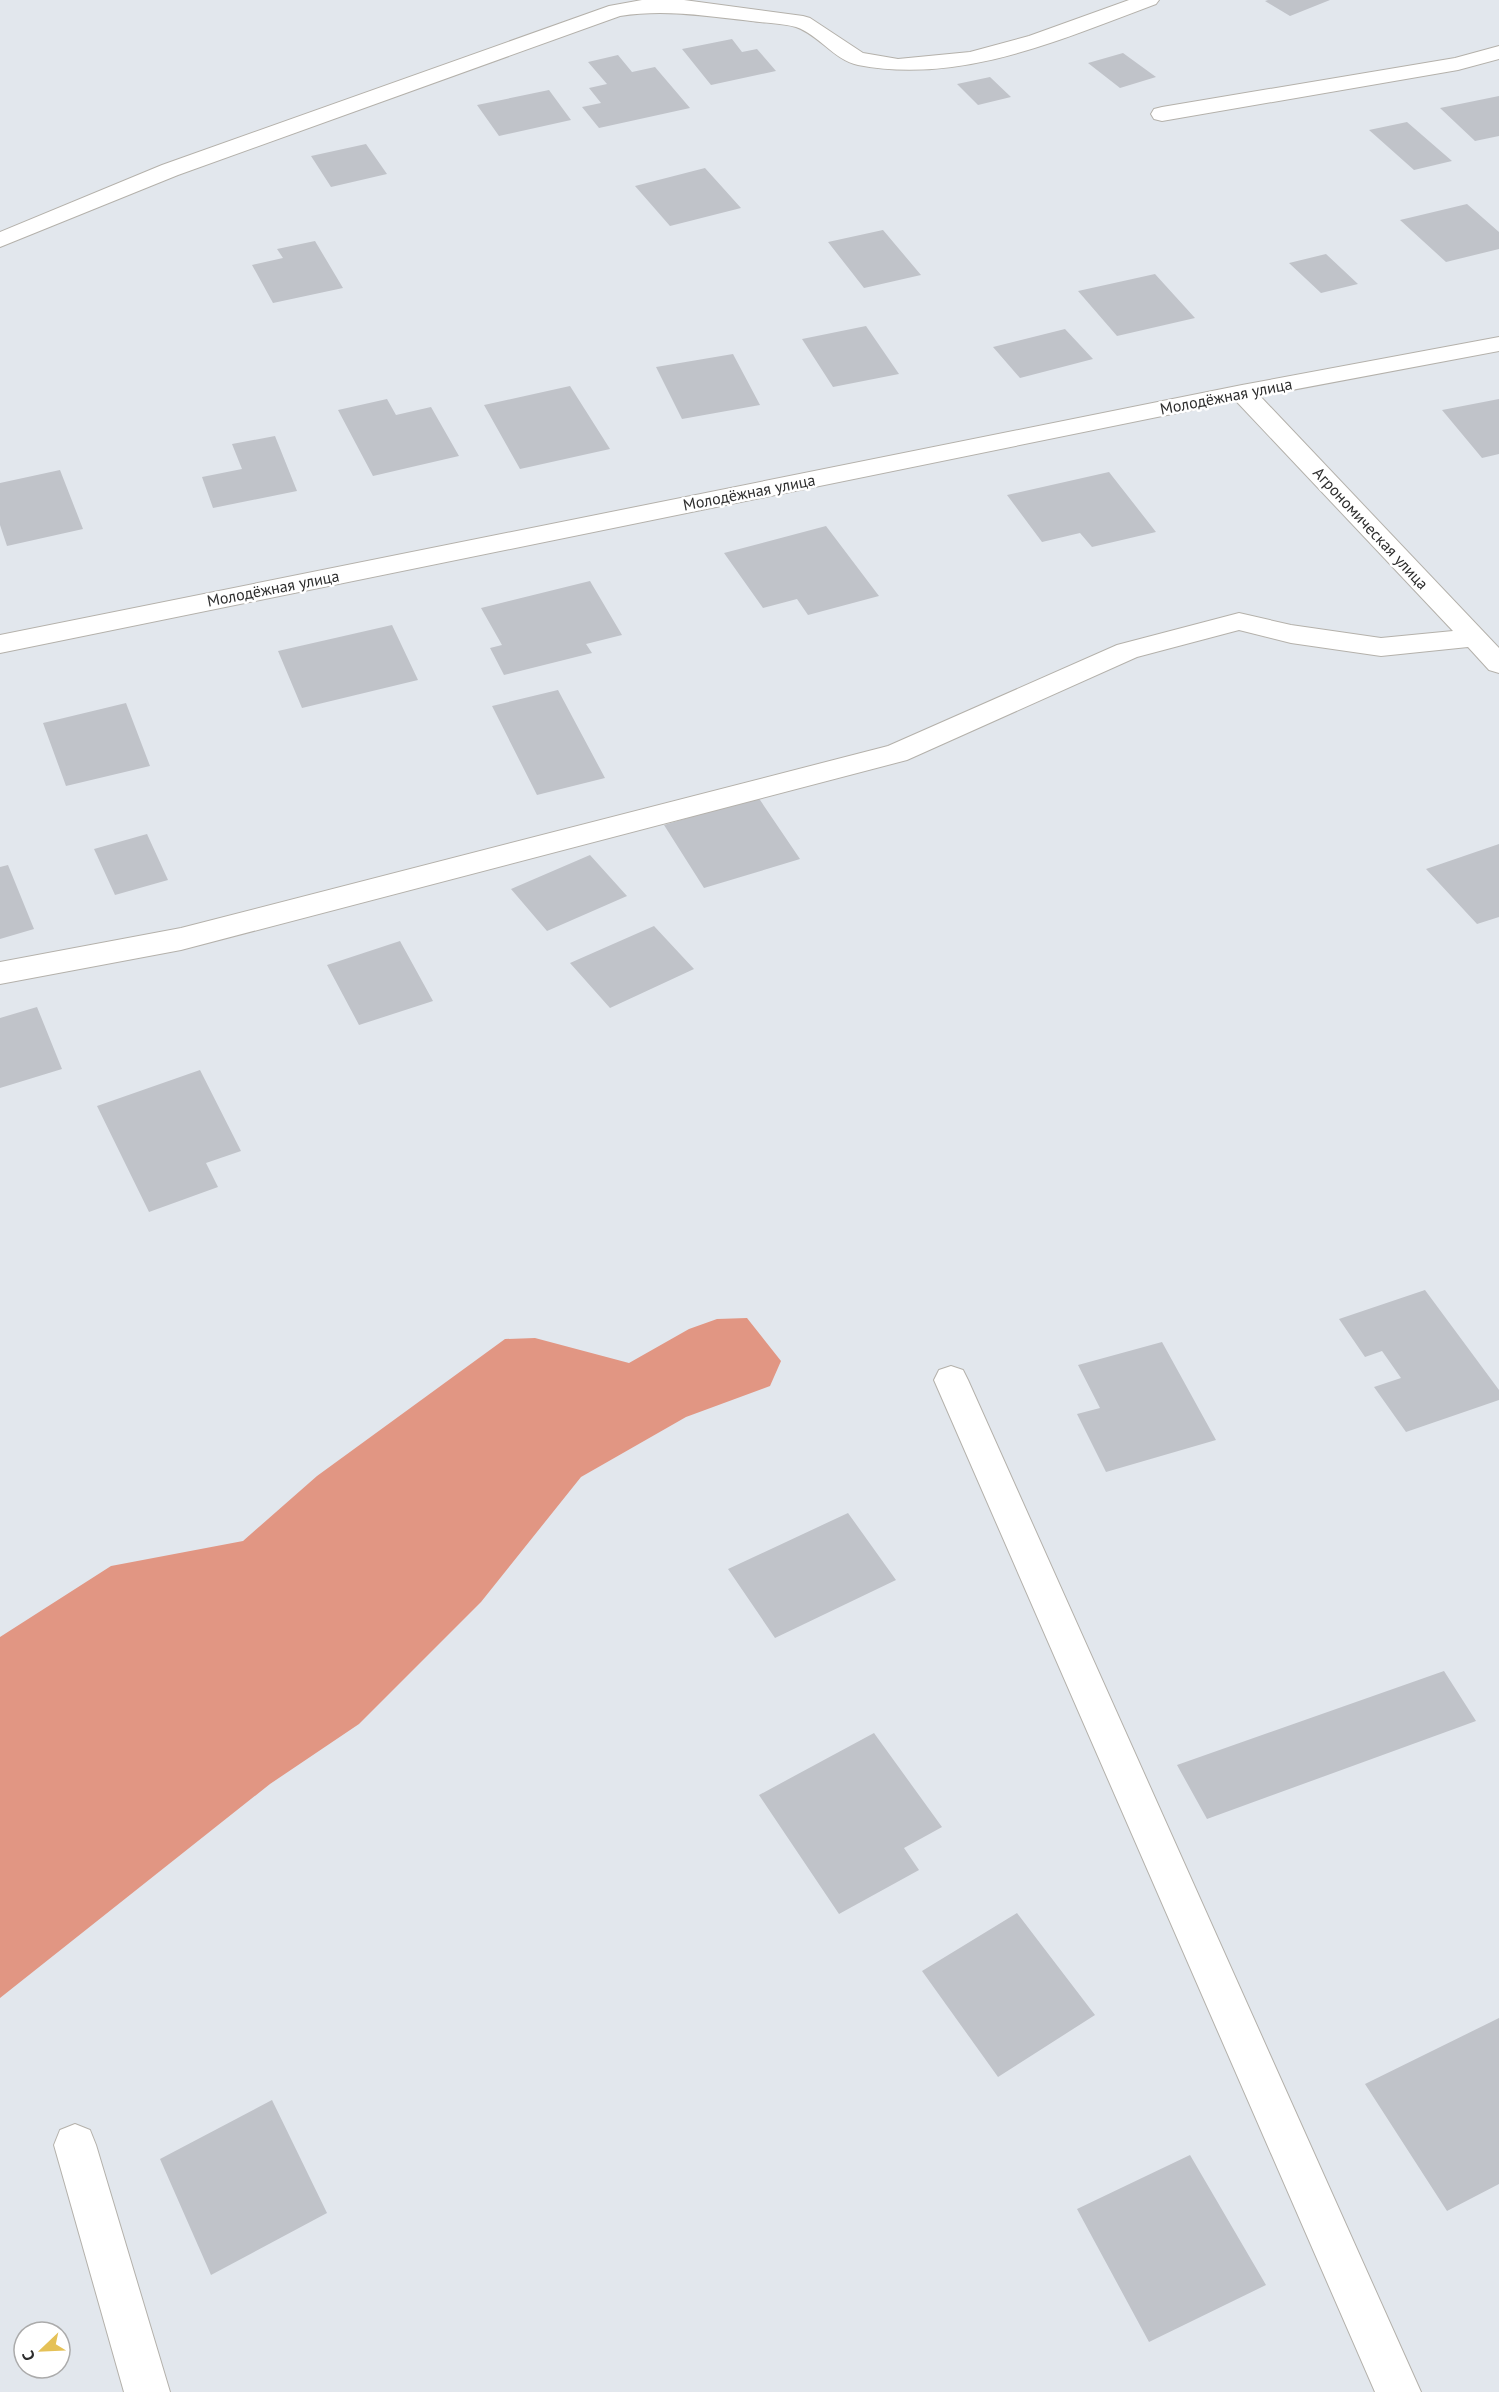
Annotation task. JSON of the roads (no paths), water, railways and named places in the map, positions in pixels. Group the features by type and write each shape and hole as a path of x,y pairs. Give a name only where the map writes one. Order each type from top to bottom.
{"street":[{"path":"0,240 170,170 616,10 651,4 803,22 857,58 898,65 970,58 1037,41 1149,0"},
{"path":"1162,114 1458,64 1499,52"},
{"name":"Молодёжная улица","path":"0,644 1242,392 1499,345"},
{"name":"Агрономическая улица","path":"1242,392 1499,664"},
{"path":"0,973 181,939 897,753 1127,651 1239,621 1290,634 1381,647 1474,638"},
{"path":"951,1380 1398,2392"},
{"path":"75,2145 147,2392"}]}
